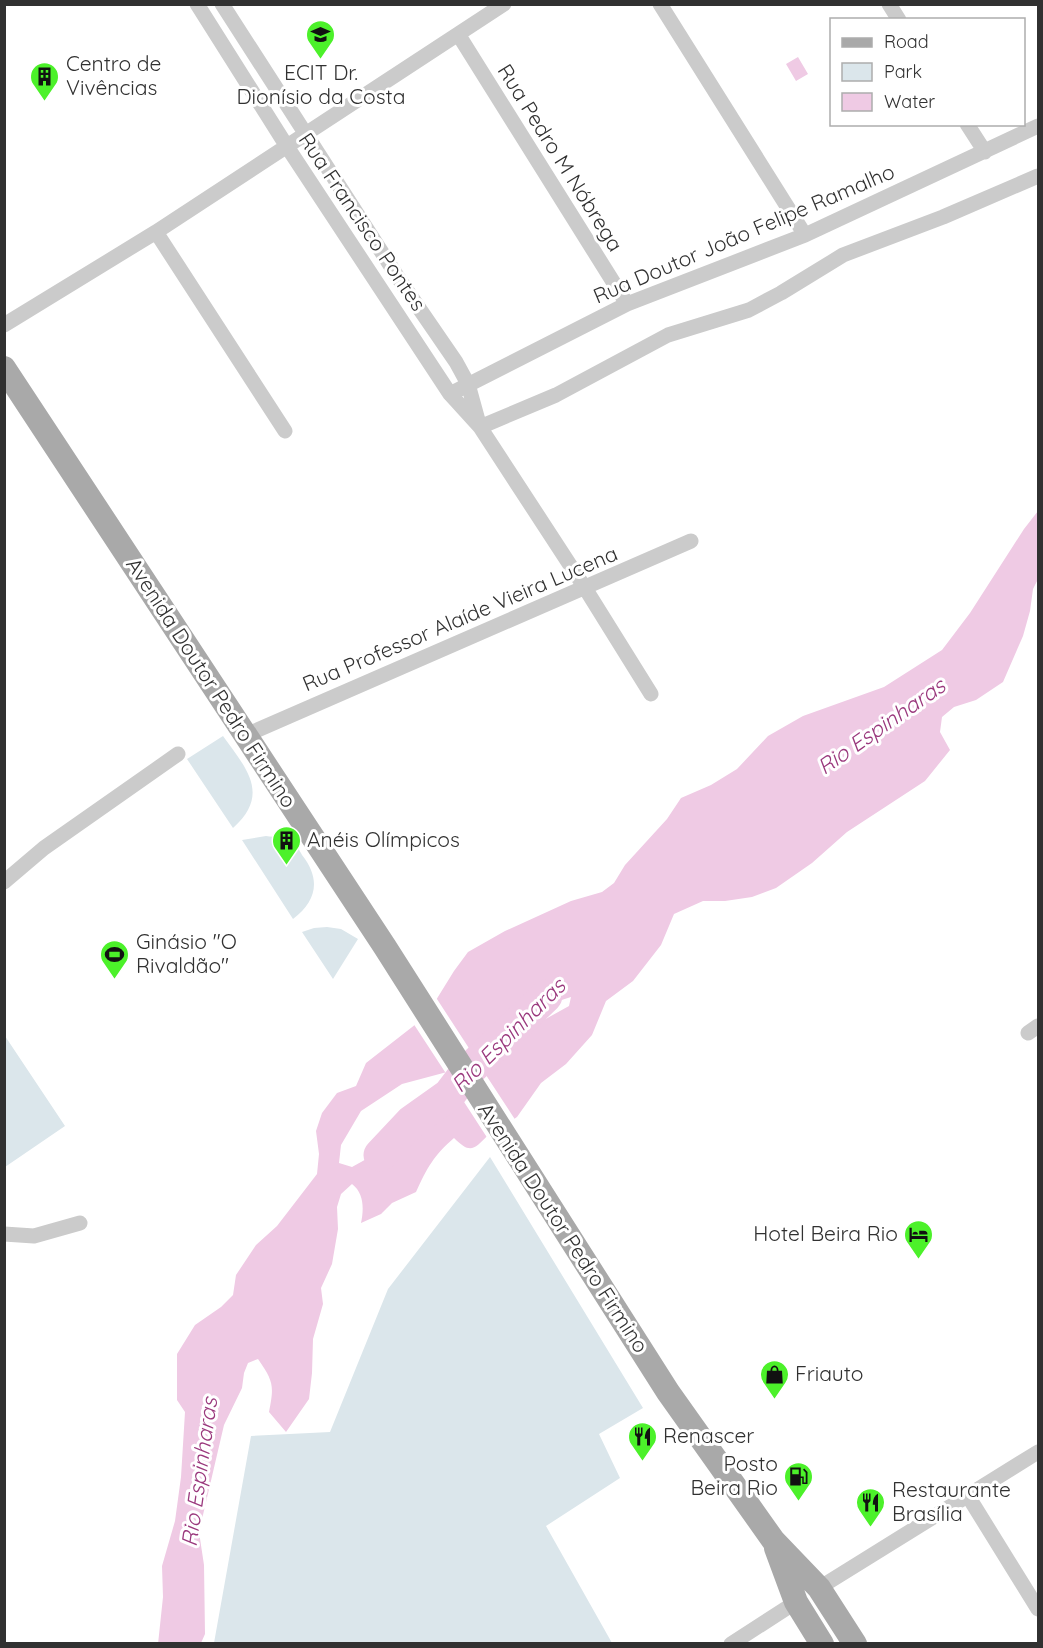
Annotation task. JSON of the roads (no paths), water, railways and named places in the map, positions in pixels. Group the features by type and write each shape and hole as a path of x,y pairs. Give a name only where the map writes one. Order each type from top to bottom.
{"main road":[{"name":"Avenida Doutor Pedro Firmino","path":"4,368 376,934 668,1392 773,1540 819,1588 855,1644"},
{"name":"Avenida Doutor Pedro Firmino","path":"773,1540 796,1602 822,1644"}],"street":[{"name":"Rua Francisco Pontes","path":"198,4 286,145 450,394 480,427 651,694"},
{"name":"Rua Francisco Pontes","path":"222,4 468,384 480,427"},
{"path":"4,325 156,232 504,4"},
{"path":"660,4 805,235"},
{"path":"890,4 898,18"},
{"name":"Rua Pedro M Nóbrega","path":"458,34 627,304"},
{"path":"968,126 985,152"},
{"name":"Rua Doutor João Felipe Ramalho","path":"450,394 627,304 805,235 1038,126"},
{"path":"480,427 556,395 668,335 749,310 843,255 943,217 1038,176"},
{"path":"156,232 285,431"},
{"name":"Rua Professor Alaíde Vieira Lucena","path":"246,735 691,541"},
{"path":"4,882 44,848 178,754"},
{"path":"6,1239 34,1236 80,1223"},
{"path":"819,1588 1038,1452"},
{"path":"968,1496 1038,1609"},
{"path":"731,1644 796,1602"}],"water":[{"path":"798,57 808,74 796,81 786,64"},
{"path":"1038,511 1038,579 1033,589 1023,636 1003,682 976,700 954,707 942,717 940,732 950,750 925,781 847,832 812,863 776,888 752,897 703,901 674,914 661,945 633,981 606,1001 592,1035 566,1064 541,1083 517,1117 501,1128 471,1081 487,1069 495,1056 542,1021 569,1006 571,997 546,1005 503,1034 463,1066 428,1013 468,952 505,931 571,901 602,892 614,883 625,865 667,819 681,798 711,785 737,769 768,736 803,716 884,687 942,650 970,613"},
{"path":"416,1024 447,1072 402,1084 361,1111 341,1145 339,1163 352,1167 370,1157 393,1134 460,1089 488,1135 472,1148 464,1146 454,1138 432,1162 416,1192 392,1203 381,1214 361,1223 363,1207 359,1192 352,1184 341,1194 337,1207 338,1229 332,1264 321,1288 323,1304 313,1339 309,1399 286,1432 269,1412 272,1390 267,1373 258,1359 248,1363 242,1388 224,1425 199,1532 204,1565 205,1634 201,1643 158,1644 163,1597 162,1566 175,1521 181,1477 185,1412 177,1400 177,1354 195,1325 221,1307 233,1295 236,1275 256,1245 277,1226 317,1174 319,1154 316,1131 322,1113 337,1093 356,1086 366,1063"}],"waterway":[{"name":"Rio Espinharas","path":"380,1155 411,1122 449,1095 465,1074 546,996"}],"place":[{"name":"ECIT Dr. Dionísio da Costa","path":"321,60"},
{"name":"Centro de Vivências","path":"45,102"},
{"name":"Anéis Olímpicos","path":"286,866"},
{"name":"Ginásio \"O Rivaldão\"","path":"115,980"},
{"name":"Hotel Beira Rio","path":"919,1260"},
{"name":"Friauto","path":"774,1400"},
{"name":"Renascer","path":"642,1462"},
{"name":"Posto Beira Rio","path":"799,1502"},
{"name":"Restaurante Brasília","path":"871,1528"}]}
